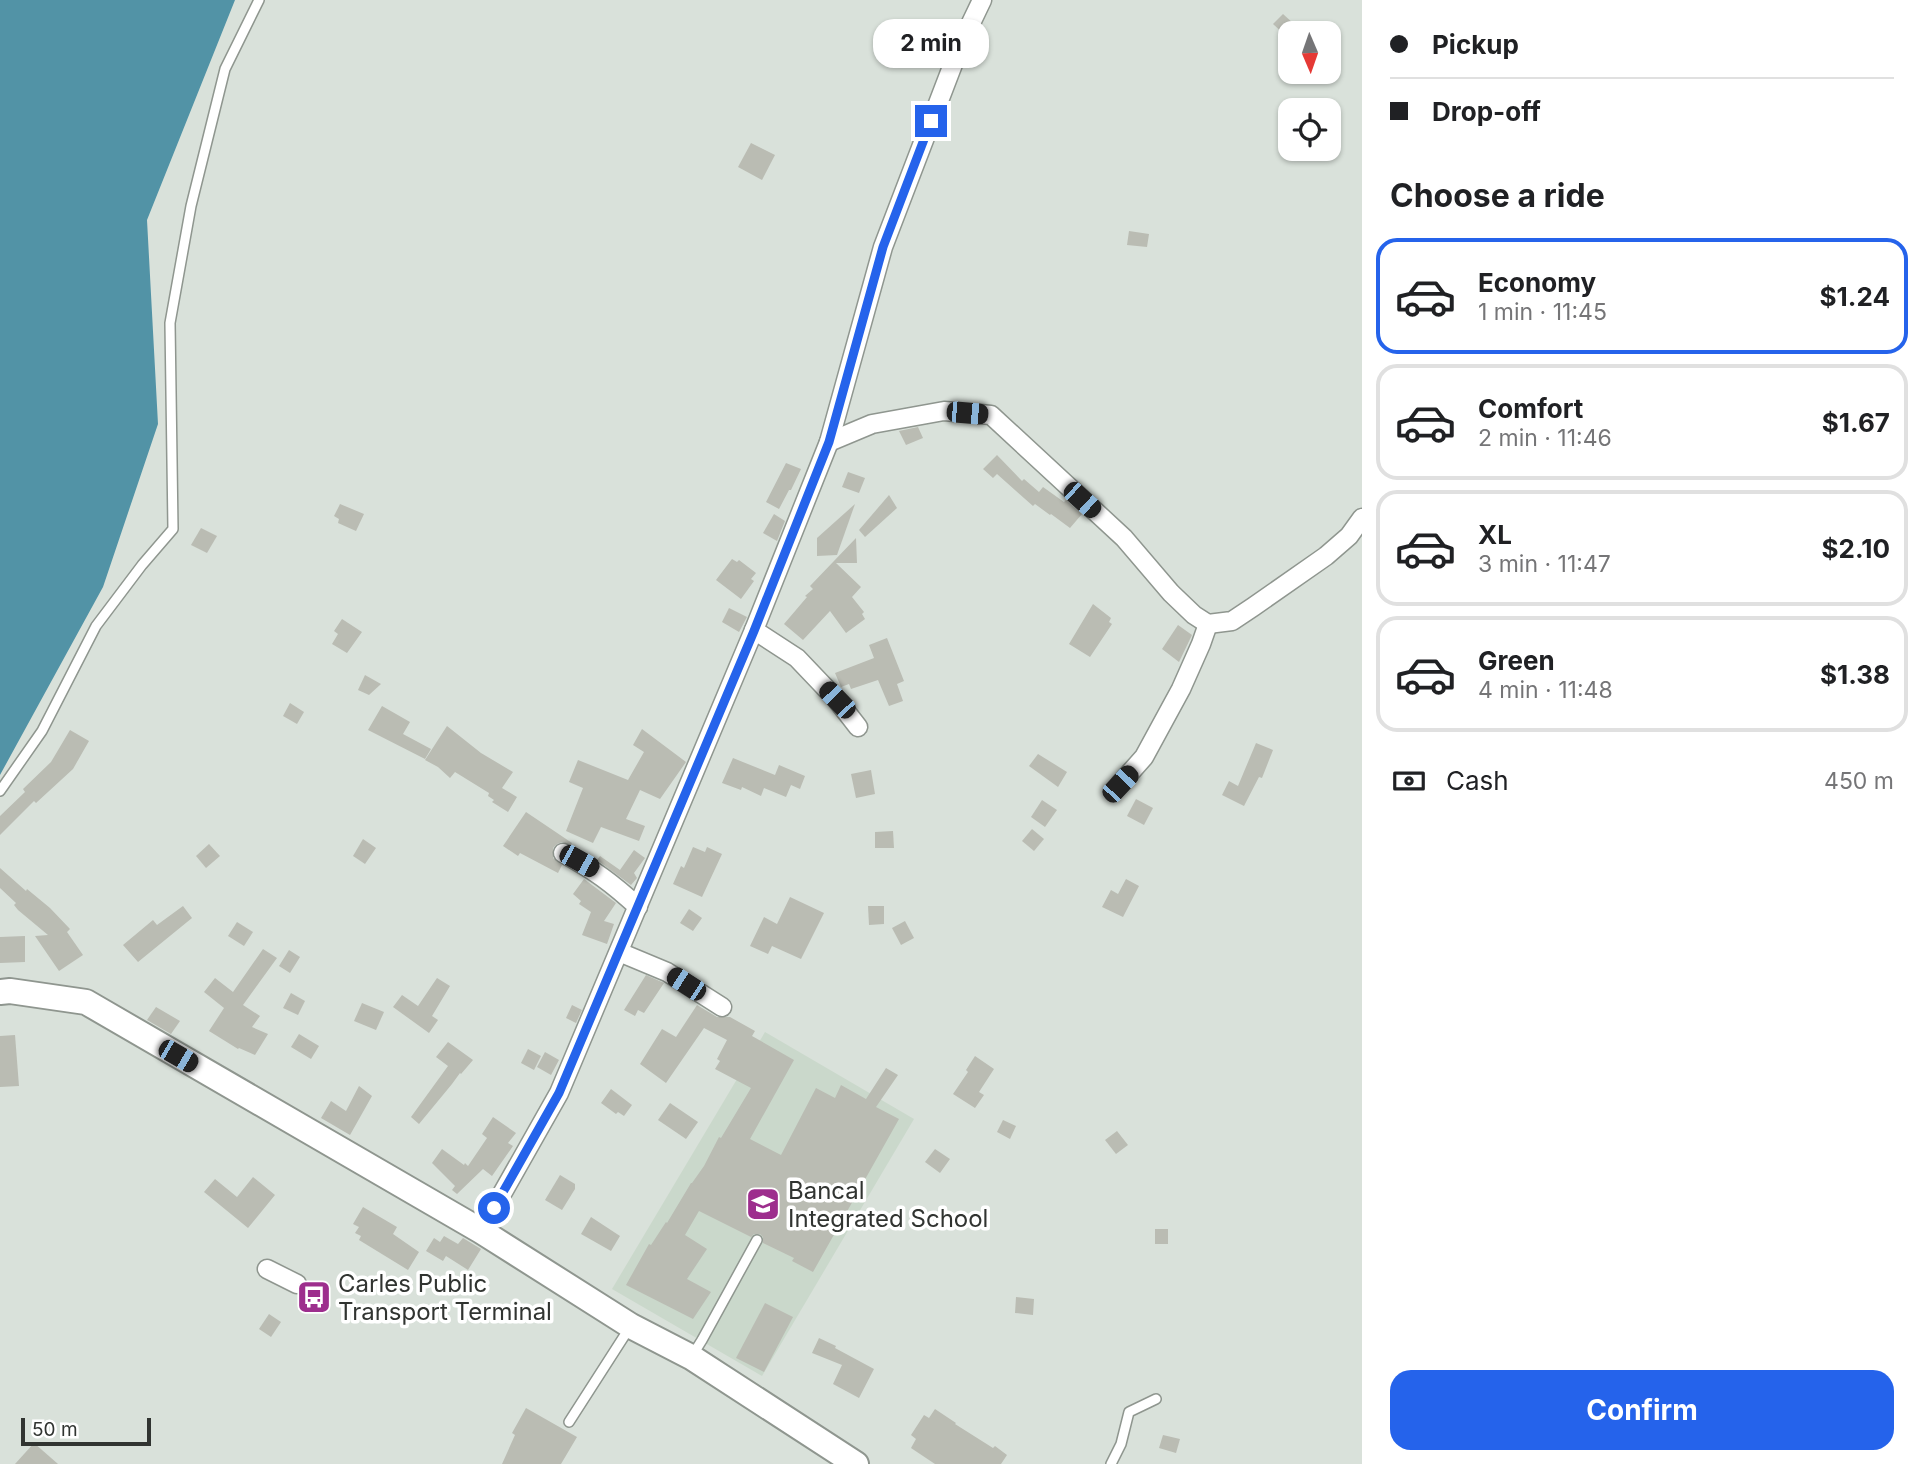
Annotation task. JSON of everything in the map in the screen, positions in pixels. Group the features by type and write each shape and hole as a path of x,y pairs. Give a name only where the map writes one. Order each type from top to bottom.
{"main road":[{"path":"0,992 10,991 86,1002 481,1231 631,1326 691,1357 856,1464"}],"street":[{"path":"481,1231 559,1093 754,631 829,442 883,247 960,46 982,0"},
{"path":"829,442 872,424 944,411 990,415 1124,538 1171,593 1208,624 1232,621 1253,607 1326,556 1349,536 1362,519"},
{"path":"1120,784 1144,757 1181,689 1208,624"},
{"path":"754,631 797,658 837,700 858,727"},
{"path":"564,853 612,883 638,907"},
{"path":"619,952 667,972 722,1007"},
{"path":"267,1269 297,1283"}],"lane":[{"path":"0,791 42,731 96,626 173,529 170,323 191,206 225,69 259,0"},
{"path":"691,1357 757,1240"},
{"path":"569,1422 631,1326"},
{"path":"1111,1464 1121,1444 1129,1412 1156,1399"}],"shaded area":[{"name":"Bancal Integrated School","path":"765,1032 914,1119 762,1376 612,1289"}],"water":[{"path":"0,0 235,0 147,220 158,424 103,587 0,775"}],"building":[{"path":"1283,14 1291,21 1278,21 1278,29 1273,24"},
{"path":"751,143 775,155 762,180 738,167"},
{"path":"1129,231 1149,234 1147,247 1127,245"},
{"path":"918,427 923,438 906,445 899,431"},
{"path":"997,455 1022,481 1024,479 1039,492 1043,487 1064,502 1066,500 1082,514 1070,528 1035,504 1033,506 997,474 993,478 983,469"},
{"path":"786,463 801,469 779,509 766,502"},
{"path":"848,472 865,478 859,493 842,487"},
{"path":"889,495 897,508 865,537 859,530"},
{"path":"340,504 364,514 356,531 338,523 339,519 334,516"},
{"path":"855,504 837,555 817,556 817,538"},
{"path":"774,514 785,521 777,541 763,533"},
{"path":"201,528 217,536 207,553 191,545"},
{"path":"856,538 857,563 836,563 861,587 852,597 864,612 862,614 865,619 846,633 830,611 803,640 784,624 813,589 810,586"},
{"path":"732,559 737,562 739,560 756,573 751,579 754,581 741,599 716,580"},
{"path":"1093,604 1111,618 1109,622 1112,624 1090,657 1069,644"},
{"path":"729,608 747,617 739,632 722,622"},
{"path":"342,619 362,632 347,653 332,644 338,634 334,631"},
{"path":"1178,625 1192,635 1179,662 1162,649"},
{"path":"887,638 904,681 897,684 903,701 889,706 878,680 851,689 849,684 841,687 835,673 874,658 869,645"},
{"path":"365,675 381,684 369,695 358,690"},
{"path":"290,703 304,712 297,724 283,716"},
{"path":"382,706 410,722 403,734 431,749 425,759 368,730"},
{"path":"447,726 481,753 513,772 502,788 517,797 508,812 492,802 494,800 488,796 489,793 455,772 450,778 425,760"},
{"path":"642,729 686,762 660,799 640,790 626,819 645,826 639,841 601,827 593,843 566,831 583,788 569,782 578,760 628,780 644,752 633,745"},
{"path":"70,730 89,741 73,769 36,803 34,801 0,835 0,816 51,762"},
{"path":"1256,743 1273,750 1262,778 1259,777 1244,806 1222,795 1229,781 1238,786"},
{"path":"1038,754 1067,772 1058,787 1029,766"},
{"path":"733,758 775,775 779,765 805,776 800,789 791,785 786,797 764,788 761,796 742,787 741,790 722,783"},
{"path":"871,770 875,794 856,798 851,774"},
{"path":"1136,799 1153,808 1144,825 1127,816"},
{"path":"1042,800 1057,810 1045,827 1031,817"},
{"path":"526,812 572,843 562,842 553,848 553,858 562,865 558,873 520,853 518,856 503,846"},
{"path":"1032,829 1044,839 1034,851 1022,841"},
{"path":"893,831 894,848 875,848 875,832"},
{"path":"363,839 376,848 365,864 353,856"},
{"path":"209,844 220,856 206,868 196,856"},
{"path":"693,847 705,852 707,847 722,854 702,897 673,884"},
{"path":"634,850 645,858 634,873 637,878 631,885 597,860 600,856 620,870"},
{"path":"0,868 50,908 70,929 67,932 83,955 59,971 35,936 48,935 18,910 14,905 16,903 0,888"},
{"path":"584,879 616,903 604,921 614,924 607,944 582,935 591,912 579,904 581,901 573,894"},
{"path":"1126,879 1139,886 1123,917 1102,907 1111,890 1118,894"},
{"path":"790,897 824,913 801,959 772,946 768,954 750,946 764,917 777,924"},
{"path":"183,906 192,918 138,962 123,945 153,920 157,925"},
{"path":"868,906 884,906 884,924 869,925"},
{"path":"689,909 702,918 693,931 680,923"},
{"path":"905,921 914,938 901,945 892,928"},
{"path":"237,922 253,932 244,946 228,936"},
{"path":"25,936 25,962 0,963 0,937"},
{"path":"263,949 277,958 243,1005 260,1016 252,1027 268,1034 255,1055 238,1049 209,1031 224,1008 204,992 215,978 233,992"},
{"path":"289,950 300,957 290,973 279,966"},
{"path":"646,975 664,983 644,1013 638,1010 635,1016 624,1010"},
{"path":"437,978 450,986 432,1016 438,1020 429,1033 393,1007 402,995 418,1006"},
{"path":"291,993 305,1001 298,1015 283,1008"},
{"path":"362,1003 384,1012 376,1030 354,1021"},
{"path":"572,1005 582,1010 576,1023 566,1018"},
{"path":"697,1005 717,1017 730,1017 755,1031 752,1036 794,1060 750,1139 781,1155 816,1088 835,1098 841,1085 866,1099 886,1068 898,1075 876,1107 899,1119 813,1272 792,1261 794,1258 763,1243 760,1234 751,1237 699,1211 685,1235 707,1249 687,1279 711,1292 693,1319 626,1285 649,1244 651,1245 667,1223 751,1088 715,1069 727,1040 704,1028 666,1083 640,1064 662,1029 676,1037"},
{"path":"156,1007 180,1021 171,1034 147,1020"},
{"path":"299,1034 319,1046 311,1059 291,1047"},
{"path":"15,1035 19,1086 0,1087 0,1036"},
{"path":"448,1042 473,1060 419,1124 411,1117 448,1066 436,1057"},
{"path":"528,1049 541,1056 534,1070 521,1063"},
{"path":"545,1052 559,1060 551,1075 537,1067"},
{"path":"975,1056 994,1069 979,1092 984,1095 975,1108 953,1094"},
{"path":"359,1086 372,1096 350,1135 321,1118 331,1101 346,1111"},
{"path":"611,1089 632,1105 624,1116 618,1112 616,1114 601,1103"},
{"path":"670,1103 698,1122 686,1139 658,1120"},
{"path":"493,1117 516,1133 508,1143 513,1146 492,1176 483,1169 457,1194 452,1190 455,1186 432,1163 442,1149 468,1166 487,1138 482,1134"},
{"path":"1003,1120 1016,1126 1010,1139 997,1132"},
{"path":"1117,1131 1128,1145 1116,1154 1105,1140"},
{"path":"935,1149 950,1159 940,1173 925,1162"},
{"path":"560,1175 575,1184 575,1189 562,1210 545,1200"},
{"path":"253,1177 275,1195 248,1228 204,1192 215,1179 237,1197"},
{"path":"363,1207 397,1227 393,1234 419,1252 408,1270 359,1240 361,1236 355,1233 359,1227 353,1224"},
{"path":"591,1217 620,1236 611,1251 581,1234"},
{"path":"1155,1229 1168,1229 1168,1244 1155,1244"},
{"path":"444,1236 458,1244 463,1238 481,1249 468,1270 446,1256 443,1261 426,1251 434,1238 440,1242"},
{"path":"1016,1297 1034,1299 1033,1315 1015,1313"},
{"path":"765,1303 793,1317 764,1372 736,1358"},
{"path":"269,1314 281,1322 271,1337 259,1329"},
{"path":"819,1338 874,1369 859,1398 833,1384 842,1365 812,1353"},
{"path":"526,1408 577,1437 561,1464 502,1464 515,1435 512,1433"},
{"path":"935,1409 1007,1455 1001,1464 935,1464 911,1448 916,1439 911,1435 924,1415 929,1418"},
{"path":"1163,1435 1180,1439 1176,1453 1159,1448"},
{"path":"34,1443 58,1464 15,1464"}],"place":[{"name":"Bancal Integrated School","path":"763,1204"},
{"name":"Carles Public Transport Terminal","path":"314,1297"}],"route":[{"path":"494,1208 559,1093 754,631 829,442 883,247 931,121"}]}
